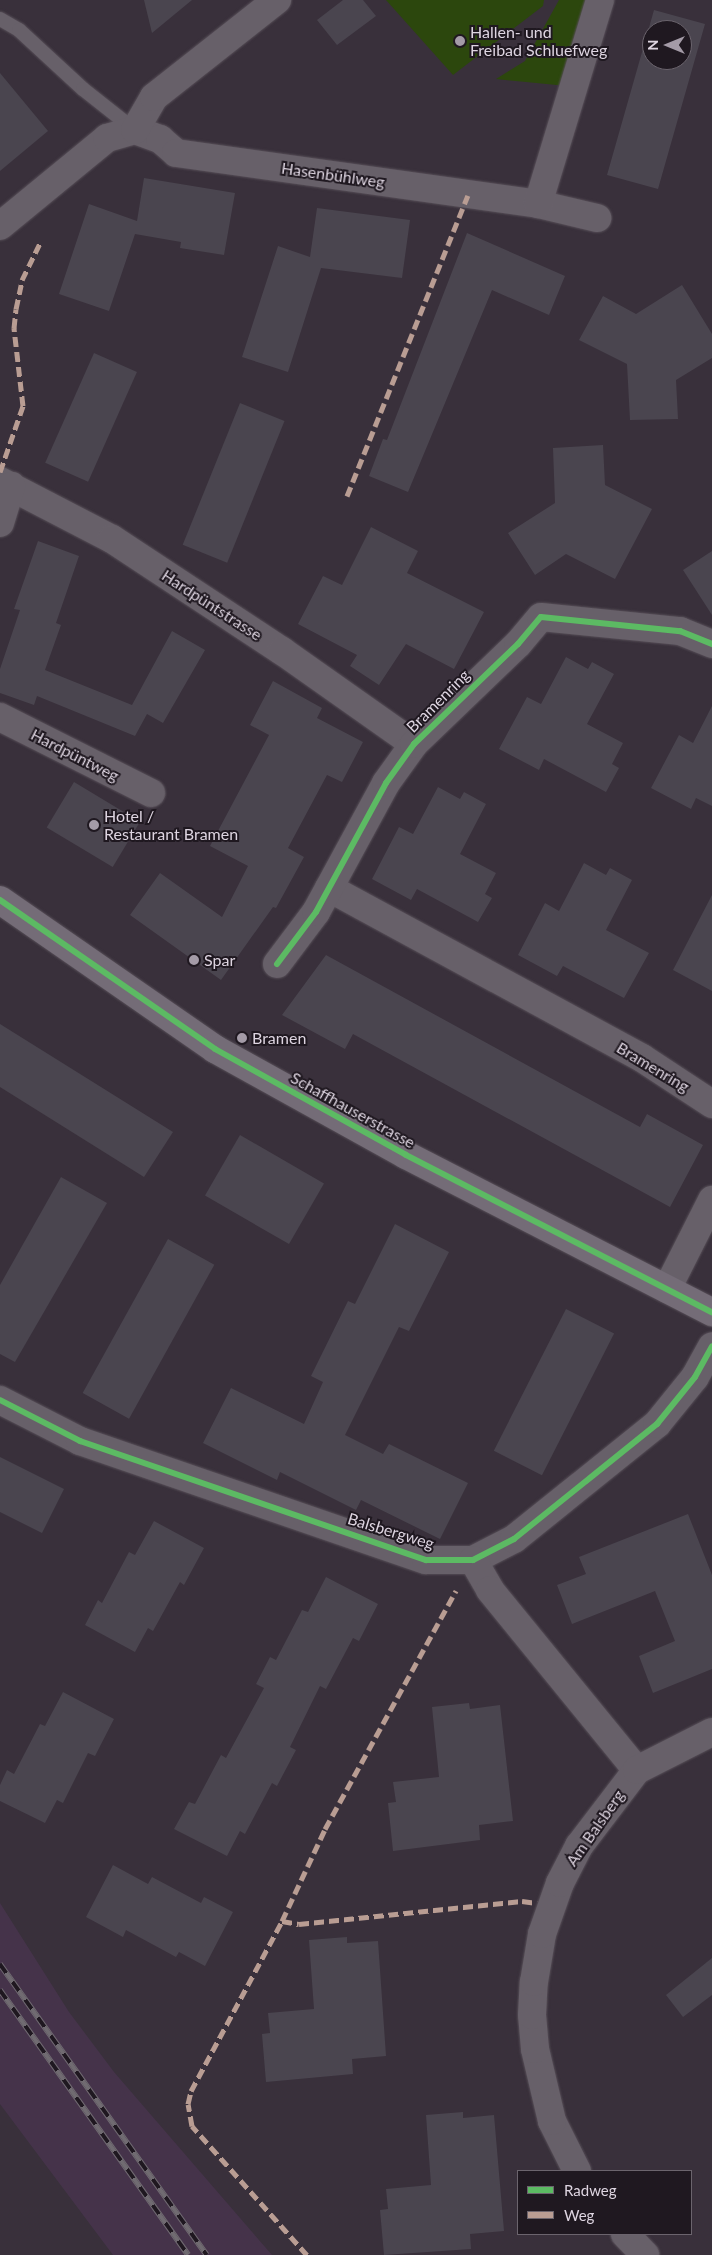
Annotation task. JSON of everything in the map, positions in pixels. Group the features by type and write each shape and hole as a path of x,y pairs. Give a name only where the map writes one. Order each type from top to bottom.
{"main road":[{"name":"Schaffhauserstrasse","path":"0,900 215,1049 406,1155 712,1312"}],"street":[{"path":"0,226 107,138 135,130 154,97 277,0"},
{"path":"538,204 600,0"},
{"name":"Hasenbühlweg","path":"135,130 160,139 176,153 538,204 597,218"},
{"path":"0,523 6,484"},
{"name":"Hardpüntstrasse","path":"6,484 112,539 282,651 414,744"},
{"name":"Bramenring","path":"277,964 316,912 386,783 414,744 518,644 541,617 680,631 712,644"},
{"name":"Hardpüntweg","path":"0,717 151,793"},
{"name":"Bramenring","path":"329,888 642,1058 712,1104"},
{"path":"667,1289 712,1200"},
{"path":"638,1770 490,1590 473,1560 514,1539 657,1424 696,1377 712,1346"},
{"name":"Balsbergweg","path":"0,1400 80,1442 417,1557 473,1560"},
{"name":"Am Balsberg","path":"576,2170 552,2121 540,2075 532,2015 537,1955 564,1873 594,1825 638,1770 712,1732"},
{"path":"626,2235 645,2255"}],"lane":[{"path":"0,19 19,30 83,89 135,130"}],"shaded area":[{"path":"0,1903 69,2012 114,2072 272,2255 113,2255 0,2104"}],"green space":[{"name":"Hallen- und Freibad Schluefweg","path":"386,0 544,0 543,6 453,75"},
{"path":"559,0 594,0 567,86 496,79 525,61"}],"building":[{"path":"144,0 192,0 152,33"},
{"path":"343,0 363,0 376,16 337,45 317,20"},
{"path":"654,10 690,20 651,20"},
{"path":"692,20 705,24 692,70"},
{"path":"642,52 642,70 692,70 658,189 607,175"},
{"path":"0,73 48,131 0,171"},
{"path":"144,178 235,193 224,255 180,248 181,242 135,234 109,311 59,294 89,204 137,221"},
{"path":"317,208 410,220 402,278 321,268 288,372 242,357 278,246 310,257"},
{"path":"467,233 565,276 549,315 492,290 408,492 369,476 383,439 387,440"},
{"path":"682,285 712,334 712,358 676,380 678,419 630,420 627,364 579,340 603,296 636,314"},
{"path":"94,353 137,372 88,482 45,463"},
{"path":"240,403 285,421 227,563 183,545"},
{"path":"603,445 605,485 652,509 615,579 566,554 535,575 508,533 555,503 553,448"},
{"path":"371,527 418,551 407,573 484,612 454,669 406,644 379,685 350,666 357,655 298,624 323,576 342,585"},
{"path":"38,541 79,556 56,623 61,625 45,670 132,705 172,631 205,650 163,723 147,714 135,736 37,696 34,705 0,693 0,669 20,610 14,609"},
{"path":"712,551 712,615 683,570"},
{"path":"566,657 588,669 592,662 614,674 587,724 623,743 612,764 619,768 606,792 544,759 539,770 499,749 527,697 541,704"},
{"path":"273,681 322,708 317,718 363,742 342,782 327,775 288,848 304,857 276,908 273,907 221,980 130,915 160,873 222,917 248,866 210,846 269,735 250,725"},
{"path":"712,706 712,806 696,798 691,809 651,788 679,735 693,743"},
{"name":"Hotel / Restaurant Bramen","path":"74,782 140,822 113,867 47,827"},
{"path":"438,787 460,799 464,792 486,804 460,854 496,873 485,894 492,898 478,922 417,889 411,900 372,879 399,827 413,834"},
{"path":"584,863 606,875 610,868 632,880 606,930 649,953 624,998 563,966 557,976 518,955 545,903 559,911"},
{"path":"712,895 712,991 673,970"},
{"path":"326,955 640,1127 647,1114 703,1145 670,1207 353,1034 345,1049 282,1015"},
{"path":"0,1024 173,1132 144,1177 0,1087"},
{"path":"240,1135 324,1184 289,1244 205,1196"},
{"path":"61,1177 107,1203 15,1362 0,1354 0,1285"},
{"path":"395,1224 449,1252 409,1331 399,1327 345,1435 383,1454 389,1444 468,1483 440,1539 361,1500 356,1510 280,1472 277,1480 203,1443 231,1388 304,1424 323,1382 311,1376 348,1301 355,1304"},
{"path":"168,1239 214,1265 129,1419 83,1393"},
{"path":"566,1309 614,1334 542,1475 494,1451"},
{"path":"0,1457 64,1489 42,1533 0,1512"},
{"path":"688,1514 712,1575 712,1669 653,1693 639,1656 675,1641 655,1591 572,1624 557,1585 586,1574 579,1557"},
{"path":"154,1521 204,1548 184,1585 180,1582 153,1631 148,1628 135,1652 85,1625 98,1600 102,1603 129,1552 135,1555"},
{"path":"326,1577 378,1604 359,1641 353,1638 326,1689 320,1686 290,1747 296,1750 277,1786 272,1783 245,1834 240,1831 227,1856 174,1829 189,1802 195,1804 221,1755 226,1758 264,1688 256,1684 270,1657 276,1660 302,1610 308,1612"},
{"path":"63,1692 114,1719 95,1756 88,1753 63,1803 57,1800 45,1823 0,1801 0,1785 7,1770 14,1774 40,1724 45,1726"},
{"path":"469,1703 470,1709 500,1705 513,1821 479,1825 480,1840 393,1851 388,1803 396,1802 393,1782 439,1777 432,1707"},
{"path":"113,1865 148,1884 152,1877 201,1903 204,1897 233,1912 205,1966 179,1952 176,1957 126,1930 123,1937 86,1917"},
{"path":"347,1937 347,1943 378,1941 386,2056 352,2059 353,2074 266,2082 262,2034 270,2033 268,2013 314,2009 309,1940"},
{"path":"712,1958 712,1995 683,2017 666,1995"},
{"path":"463,2112 463,2118 494,2115 504,2231 470,2234 471,2249 384,2255 380,2210 388,2209 386,2189 431,2185 426,2115"}],"railway":[{"path":"0,1964 207,2255"},
{"path":"0,1990 188,2255"}],"marked path":[{"path":"347,496 468,195"},
{"path":"0,472 23,406 14,328 16,309 22,280 41,241"},
{"path":"307,2255 192,2126 188,2104 191,2091 282,1921 325,1829 456,1591"},
{"path":"282,1921 299,1924 522,1901 537,1903"}],"cycle path":[{"path":"277,964 316,912 386,783 414,744 518,644 541,617 680,631 712,644"},
{"path":"0,900 215,1049 406,1155 712,1312"},
{"path":"0,1400 80,1441 426,1560 473,1560 514,1539 657,1424 695,1377 712,1346"}],"place":[{"name":"Hallen- und Freibad Schluefweg","path":"460,41"},
{"name":"Hotel / Restaurant Bramen","path":"94,825"},
{"name":"Spar","path":"194,960"},
{"name":"Bramen","path":"242,1038"}]}
